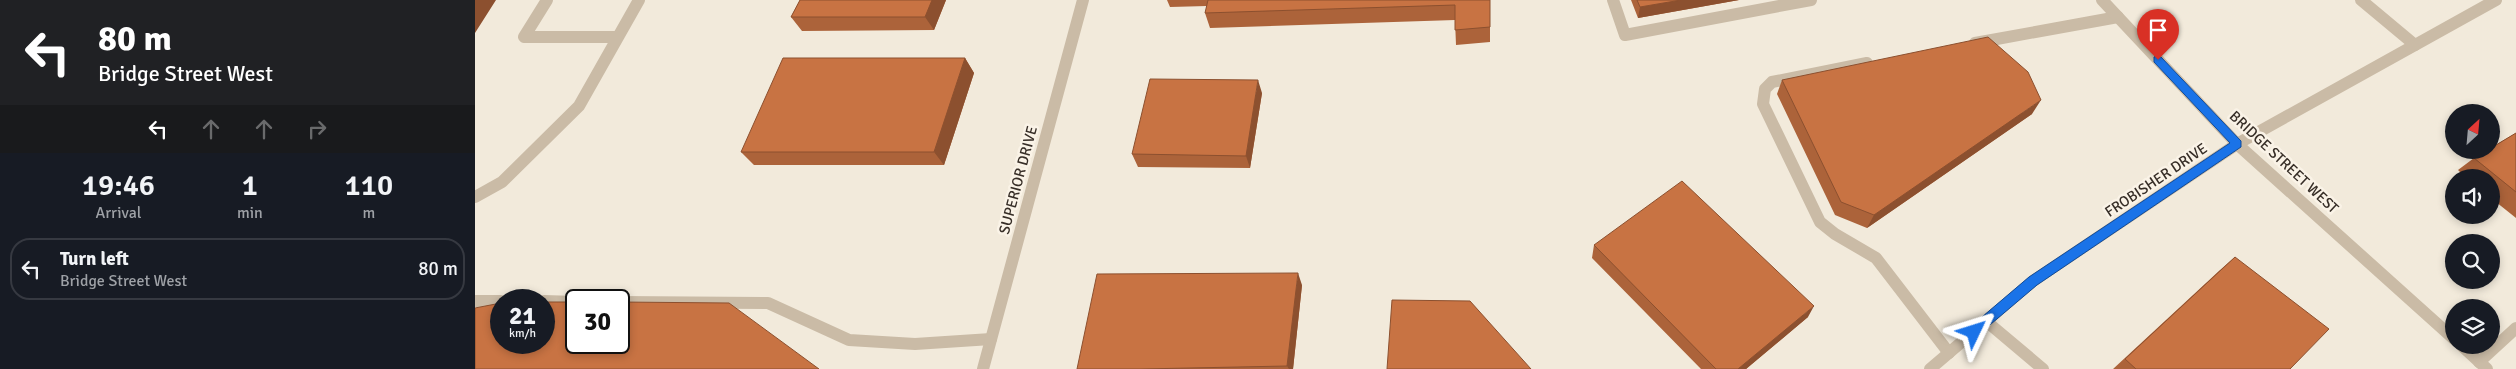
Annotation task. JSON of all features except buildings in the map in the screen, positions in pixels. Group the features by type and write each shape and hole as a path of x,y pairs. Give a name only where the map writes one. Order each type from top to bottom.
{"street":[{"path":"547,0 524,37 618,36"},
{"path":"475,197 502,182 579,106 639,0"},
{"name":"SUPERIOR DRIVE","path":"983,369 1083,0"},
{"path":"1613,0 1625,35 1811,0"},
{"name":"BRIDGE STREET WEST","path":"2102,0 2237,144 2445,331"},
{"path":"2361,0 2415,45"},
{"name":"FROBISHER DRIVE","path":"1930,369 2033,281 2237,144 2496,0"},
{"path":"1967,44 2118,17"},
{"path":"1880,60 1772,82 1765,89 1763,104 1820,222 1835,234 1876,258 1949,353"},
{"path":"475,301 490,301"},
{"path":"630,302 768,303 849,340 915,344 991,339"},
{"path":"1986,321 2043,369"},
{"path":"2471,354 2483,365 2516,328"}],"route":[{"path":"1974,332 2033,281 2237,144 2158,60"}]}
